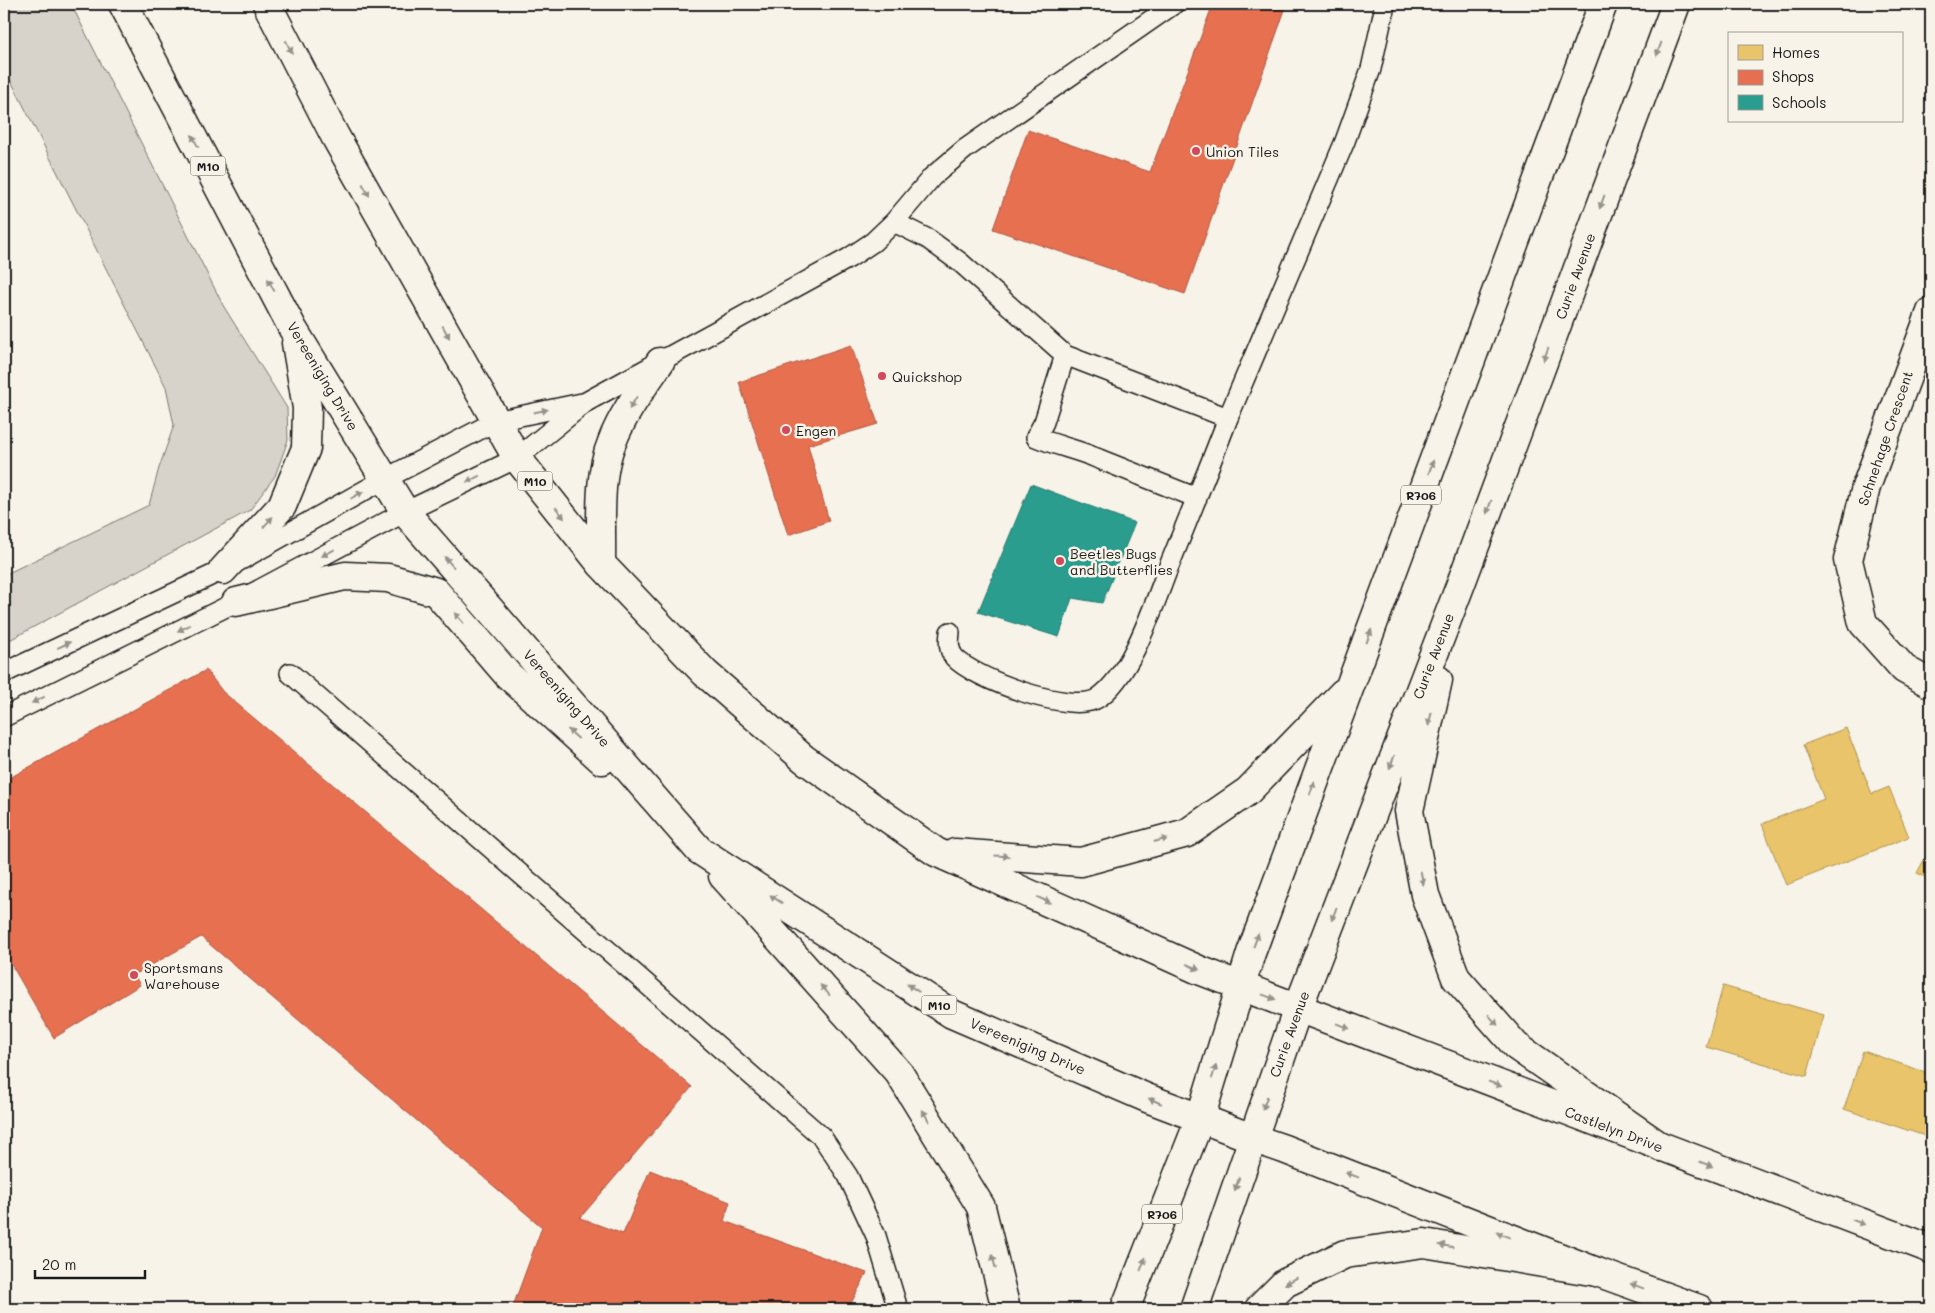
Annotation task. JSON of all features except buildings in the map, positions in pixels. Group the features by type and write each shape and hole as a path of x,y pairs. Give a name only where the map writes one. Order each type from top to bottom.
{"main road":[{"name":"Vereeniging Drive","path":"123,4 293,328 405,512 699,850 952,1014 1147,1098 1252,1138"},
{"name":"M10","path":"267,4 335,136 517,458 601,564 712,680 804,759 936,852 1198,970 1298,1008"},
{"name":"R706","path":"1125,1309 1200,1119 1240,987 1603,4"},
{"name":"Curie Avenue","path":"1194,1309 1298,1008 1460,586 1676,4"},
{"name":"Schnehage Crescent","path":"1931,312 1866,487 1848,560 1863,623 1904,669 1931,684"},
{"path":"223,570 282,506 306,448 307,408 293,328"},
{"path":"601,564 603,490 605,468 612,442 632,403 660,362"},
{"path":"236,602 345,576 388,578 436,592 508,675 699,850 899,1073 981,1207 1006,1309"},
{"path":"1460,586 1409,811 1425,895 1456,978 1516,1046 1661,1147"},
{"path":"936,852 1081,862 1187,833 1248,791 1350,685"},
{"name":"Castlelyn Drive","path":"1298,1008 1931,1249"},
{"path":"1252,1138 1284,1148 1597,1272 1699,1309"},
{"path":"1259,1309 1285,1283 1345,1254 1424,1243 1597,1272"}],"lane":[{"path":"4,717 236,602 405,512 517,458 586,402 849,258 872,242 894,222 932,177 965,149 1174,4"},
{"path":"950,632 949,647 954,656 965,666 1011,688 1054,700 1079,703 1097,699 1111,687 1125,667 1140,638 1228,418 1345,141 1371,69 1384,10 1383,4"},
{"path":"894,222 928,239 961,263 1065,355 1228,418"},
{"path":"1065,355 1044,422 1036,437 1060,447 1098,458 1115,467 1197,498"},
{"path":"4,673 223,570 385,479 496,421 586,402"},
{"path":"290,673 822,1137 848,1176 876,1236 898,1309"}],"shaded area":[{"path":"4,4 71,4 224,307 287,408 288,440 275,476 250,510 4,643 4,575 149,505 174,425 166,387 4,67"}],"place":[{"name":"Union Tiles","path":"1196,151"},
{"name":"Quickshop","path":"882,376"},
{"name":"Engen","path":"786,430"},
{"name":"Beetles Bugs and Butterflies","path":"1060,561"},
{"name":"Sportsmans Warehouse","path":"134,975"}]}
